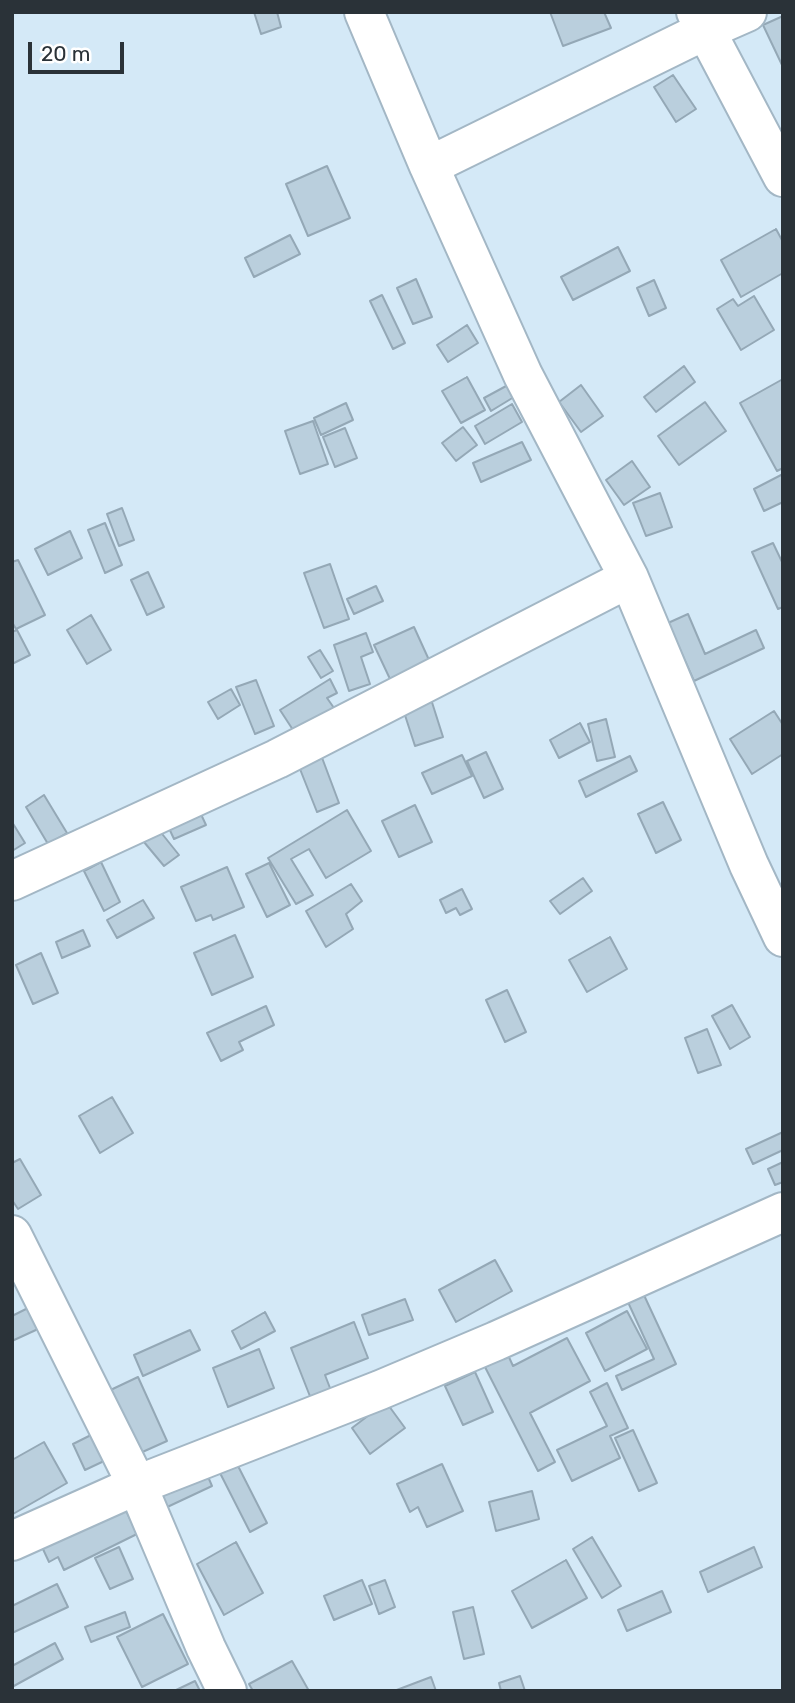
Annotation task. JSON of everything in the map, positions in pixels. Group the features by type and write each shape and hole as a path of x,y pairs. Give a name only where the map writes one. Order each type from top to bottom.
{"street":[{"path":"363,12 523,375 629,578 749,865 783,937"},
{"path":"429,166 701,21 747,12"},
{"path":"701,21 783,177"},
{"path":"12,881 277,759 629,578"},
{"path":"12,1541 137,1485 458,1358 783,1212"},
{"path":"12,1235 137,1485 227,1691"}],"building":[{"path":"254,12 277,12 281,27 261,34"},
{"path":"550,12 604,12 611,28 563,46"},
{"path":"783,16 783,65 782,65 763,25"},
{"path":"673,75 696,109 676,122 654,87"},
{"path":"327,166 350,218 308,236 286,184"},
{"path":"776,229 783,242 783,273 741,297 721,260"},
{"path":"290,235 300,254 254,277 245,258"},
{"path":"618,247 630,271 573,300 561,277"},
{"path":"416,279 432,317 413,324 397,288"},
{"path":"654,280 666,308 649,316 637,288"},
{"path":"382,295 405,343 393,349 370,301"},
{"path":"754,296 774,330 741,350 717,309 733,299 738,306"},
{"path":"467,325 478,343 448,362 437,345"},
{"path":"684,366 695,382 656,412 644,397"},
{"path":"467,377 485,410 461,423 442,391"},
{"path":"783,379 783,468 777,471 740,403"},
{"path":"508,385 514,397 491,411 484,398"},
{"path":"581,385 603,416 581,432 559,402"},
{"path":"705,402 726,431 679,465 658,436"},
{"path":"346,403 353,420 321,435 314,418"},
{"path":"512,404 522,422 485,444 475,426"},
{"path":"313,421 328,464 300,474 285,431"},
{"path":"463,427 477,445 456,461 442,443"},
{"path":"345,428 357,458 335,467 323,437"},
{"path":"522,442 531,460 481,482 473,463"},
{"path":"632,461 650,487 624,505 606,480"},
{"path":"783,474 783,502 764,511 754,489"},
{"path":"660,493 672,527 646,536 633,503"},
{"path":"122,508 134,540 119,546 107,514"},
{"path":"105,523 122,565 105,573 88,530"},
{"path":"70,531 82,558 48,575 35,549"},
{"path":"773,543 783,564 783,607 778,609 752,552"},
{"path":"18,560 45,615 16,629 12,622 12,562"},
{"path":"330,564 349,619 324,628 304,573"},
{"path":"148,572 164,607 147,615 131,580"},
{"path":"376,586 383,601 354,614 347,599"},
{"path":"688,614 705,654 756,630 764,648 694,681 668,623"},
{"path":"91,615 111,650 87,664 67,630"},
{"path":"414,627 429,660 390,679 374,645"},
{"path":"17,630 30,655 12,664 12,632"},
{"path":"366,633 373,652 361,657 370,684 349,691 334,645"},
{"path":"320,650 333,671 321,678 308,657"},
{"path":"330,679 337,693 327,698 334,708 295,733 280,710"},
{"path":"256,680 274,726 255,734 236,687"},
{"path":"231,689 240,705 218,719 208,702"},
{"path":"430,696 443,737 415,746 402,706"},
{"path":"774,711 783,725 783,754 752,774 730,739"},
{"path":"606,719 615,757 597,761 588,724"},
{"path":"580,723 590,742 559,758 550,740"},
{"path":"486,752 503,789 484,798 467,761"},
{"path":"321,755 339,803 317,812 298,764"},
{"path":"462,755 472,776 432,794 422,773"},
{"path":"630,756 637,771 586,797 579,781"},
{"path":"44,795 67,833 48,844 26,807"},
{"path":"663,802 681,840 656,853 638,814"},
{"path":"415,805 432,842 399,857 382,821"},
{"path":"199,810 206,825 174,839 167,824"},
{"path":"347,810 371,851 326,878 309,849 291,859 313,895 296,904 268,858"},
{"path":"12,822 25,843 12,851"},
{"path":"159,830 179,855 164,866 144,842"},
{"path":"101,862 120,902 104,911 84,871"},
{"path":"269,863 290,905 267,917 246,874"},
{"path":"227,867 244,907 213,920 211,915 196,921 181,887"},
{"path":"583,878 592,891 560,914 550,901"},
{"path":"351,884 362,901 346,914 353,929 326,947 306,911"},
{"path":"462,889 472,909 460,915 456,908 446,913 440,900"},
{"path":"143,900 154,918 117,938 107,920"},
{"path":"83,930 90,946 62,958 56,942"},
{"path":"235,935 253,977 212,995 194,953"},
{"path":"610,937 627,969 587,992 569,960"},
{"path":"41,953 58,993 33,1004 16,965"},
{"path":"507,990 526,1032 505,1042 486,1000"},
{"path":"732,1005 750,1037 730,1049 712,1016"},
{"path":"266,1006 274,1025 239,1042 243,1050 221,1061 207,1033"},
{"path":"707,1029 721,1065 698,1073 685,1038"},
{"path":"112,1097 133,1133 100,1153 79,1116"},
{"path":"783,1132 783,1150 753,1164 746,1149"},
{"path":"20,1159 41,1195 18,1209 12,1200 12,1163"},
{"path":"783,1162 783,1182 775,1185 768,1169"},
{"path":"495,1260 512,1291 456,1322 439,1290"},
{"path":"643,1293 676,1364 622,1390 616,1376 654,1359 627,1300"},
{"path":"405,1299 413,1320 369,1335 362,1315"},
{"path":"28,1308 38,1329 12,1341 12,1316"},
{"path":"627,1311 647,1349 605,1371 586,1333"},
{"path":"265,1312 275,1331 241,1349 232,1331"},
{"path":"354,1322 368,1358 325,1375 335,1401 315,1409 291,1348"},
{"path":"190,1330 200,1350 143,1376 134,1355"},
{"path":"567,1338 590,1381 530,1413 555,1462 538,1471 485,1367 508,1355 513,1366"},
{"path":"259,1349 274,1388 228,1407 213,1368"},
{"path":"475,1372 493,1412 463,1425 445,1386"},
{"path":"138,1377 167,1441 129,1458 100,1395"},
{"path":"607,1383 628,1428 610,1436 620,1458 572,1481 557,1450 607,1426 590,1392"},
{"path":"386,1402 405,1428 370,1454 352,1428"},
{"path":"633,1430 657,1483 639,1491 615,1438"},
{"path":"91,1435 104,1461 85,1470 73,1444"},
{"path":"44,1442 67,1483 13,1514 12,1460"},
{"path":"237,1464 267,1523 250,1532 220,1473"},
{"path":"442,1464 463,1511 427,1527 418,1507 410,1512 397,1484"},
{"path":"203,1465 212,1486 163,1509 153,1489"},
{"path":"532,1491 539,1519 496,1531 489,1502"},
{"path":"124,1506 137,1534 64,1570 58,1557 49,1562 42,1547"},
{"path":"592,1537 621,1586 602,1598 573,1549"},
{"path":"236,1542 263,1593 224,1615 197,1564"},
{"path":"119,1547 133,1579 110,1589 95,1558"},
{"path":"754,1547 762,1567 708,1592 700,1572"},
{"path":"566,1560 587,1598 532,1628 512,1591"},
{"path":"362,1580 372,1604 334,1620 324,1596"},
{"path":"385,1580 395,1607 379,1614 369,1586"},
{"path":"57,1584 68,1607 12,1633 12,1606"},
{"path":"662,1591 671,1612 627,1631 618,1610"},
{"path":"473,1607 484,1654 464,1659 453,1612"},
{"path":"125,1612 130,1627 91,1642 85,1627"},
{"path":"163,1614 188,1664 142,1687 117,1637"},
{"path":"55,1643 63,1659 12,1687 12,1666"},
{"path":"292,1661 309,1691 253,1691 249,1684"},
{"path":"520,1676 525,1691 501,1691 499,1683"},
{"path":"431,1677 436,1691 394,1691"},
{"path":"195,1681 200,1691 174,1691"}]}
